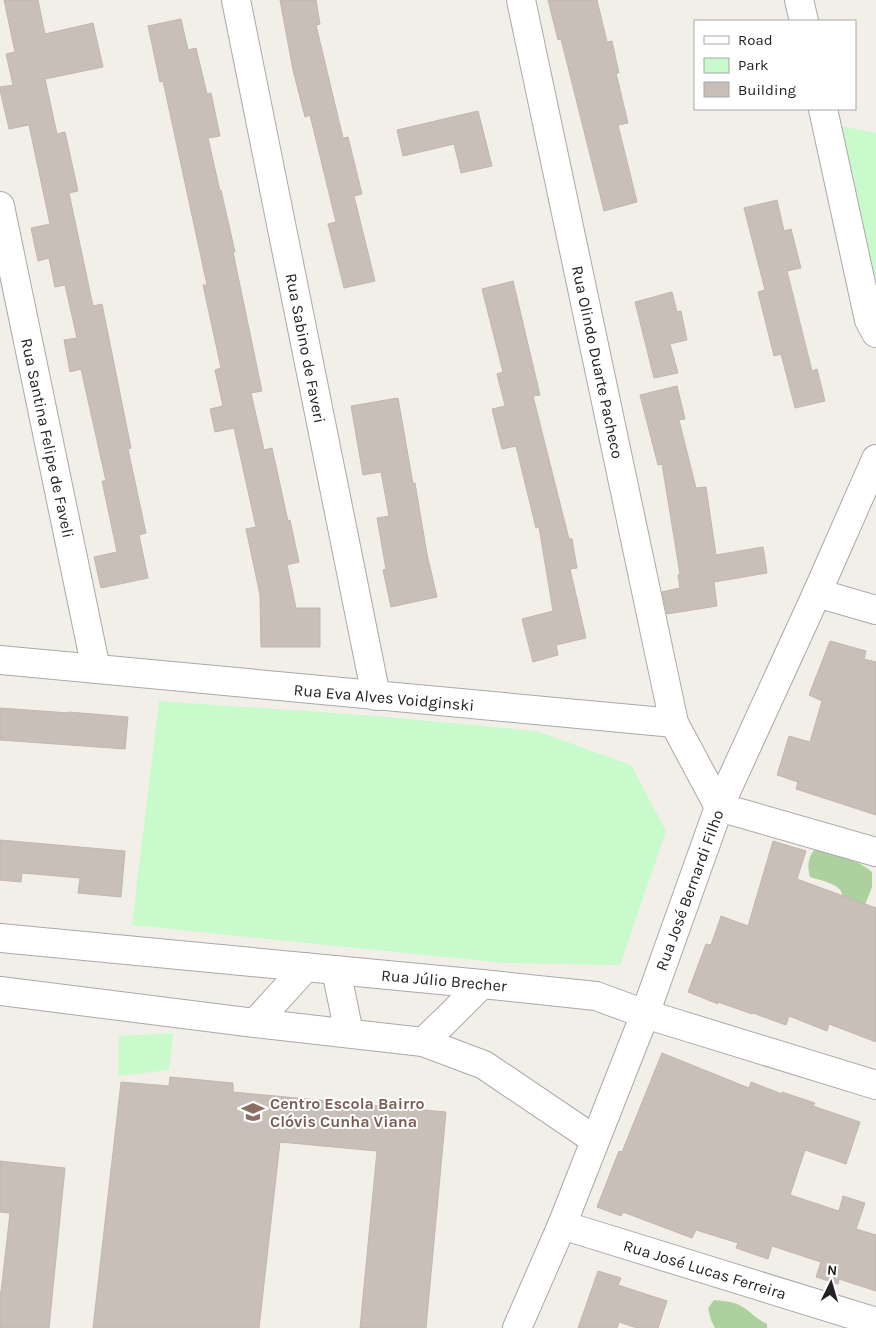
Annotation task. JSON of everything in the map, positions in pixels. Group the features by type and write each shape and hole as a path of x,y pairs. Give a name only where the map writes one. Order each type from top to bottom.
{"street":[{"name":"Rua Sabino de Faveri","path":"236,0 376,696"},
{"name":"Rua Olindo Duarte Pacheco","path":"521,0 674,723"},
{"path":"800,0 804,20"},
{"path":"823,110 869,320 876,333"},
{"name":"Rua Santina Felipe de Faveli","path":"0,206 96,669"},
{"name":"Rua José Bernardi Filho","path":"517,1328 562,1225 645,1014 719,807 876,459"},
{"path":"817,593 876,610"},
{"name":"Rua Eva Alves Voidginski","path":"0,660 674,723"},
{"path":"674,723 719,807 876,852"},
{"name":"Rua Júlio Brecher","path":"0,938 596,996 645,1014 876,1085"},
{"path":"255,1023 306,967"},
{"path":"336,970 349,1033"},
{"path":"423,1042 482,984"},
{"path":"0,991 423,1042 484,1065 595,1140"},
{"name":"Rua José Lucas Ferreira","path":"562,1225 876,1322"}],"green space":[{"path":"840,126 876,133 876,287 866,266"},
{"path":"159,701 376,716 536,731 631,765 666,831 620,965 504,963 132,925"},
{"path":"814,850 845,856 872,872 872,887 865,905 840,902 842,894 838,888 810,877 810,856"},
{"path":"173,1033 169,1070 118,1076 119,1036"},
{"path":"714,1300 739,1305 767,1324 767,1328 715,1328 708,1308"}],"building":[{"path":"4,0 38,0 45,34 93,23 103,67 45,79 57,134 65,132 78,191 69,193 93,306 102,304 131,448 128,449 146,533 139,535 148,578 101,588 94,557 117,552 102,481 106,481 81,369 70,372 64,340 77,338 65,285 55,287 49,258 38,261 31,228 50,224 29,125 9,129 0,90 0,87 13,85 6,54 15,52"},
{"path":"280,0 316,0 320,24 316,25 343,138 348,137 362,194 354,196 375,281 344,288 328,224 336,222 310,115 305,117 293,70"},
{"path":"548,0 597,0 607,42 612,41 619,73 616,73 628,123 618,125 637,202 604,211 561,39 558,40"},
{"path":"181,19 188,50 196,48 207,94 211,93 220,136 208,138 235,252 233,252 262,391 251,393 264,450 272,448 299,562 287,565 296,608 320,608 320,647 261,647 260,595 246,529 256,527 234,428 215,432 210,409 223,406 215,370 221,368 203,285 207,285 163,81 160,82 148,26"},
{"path":"478,111 492,166 461,173 454,144 403,156 397,130"},
{"path":"777,200 784,231 791,229 801,268 787,271 812,371 817,369 825,401 795,408 781,354 774,356 758,292 765,290 744,208"},
{"path":"513,281 540,395 533,396 569,539 572,539 577,568 570,569 586,638 556,645 558,655 533,662 522,619 553,611 539,527 536,528 516,446 502,449 492,409 505,406 497,374 503,372 482,289"},
{"path":"672,292 677,312 681,311 687,340 670,344 678,373 654,378 635,302"},
{"path":"677,386 685,419 679,420 696,488 706,487 716,555 763,547 767,573 714,582 717,606 667,614 662,592 680,588 678,575 680,574 662,464 658,465 640,395"},
{"path":"398,398 413,484 415,483 427,554 437,597 391,607 383,570 386,569 377,518 389,516 381,472 363,475 351,406"},
{"path":"830,641 866,651 864,659 876,662 876,815 796,789 798,782 777,775 789,736 810,742 822,701 809,695"},
{"path":"0,708 128,717 125,749 0,740"},
{"path":"0,840 125,851 121,897 78,893 80,878 22,873 21,882 0,880"},
{"path":"773,841 806,851 797,879 876,908 876,1042 829,1024 827,1031 789,1016 786,1025 718,1002 718,1004 688,992 706,944 711,945 721,916 748,926"},
{"path":"662,1053 749,1088 751,1082 782,1094 782,1092 815,1103 813,1106 860,1122 846,1164 805,1150 790,1195 839,1211 843,1196 865,1203 856,1229 876,1235 876,1291 839,1279 838,1284 816,1277 821,1262 772,1246 768,1259 736,1248 738,1243 696,1230 692,1238 623,1212 621,1216 597,1207 619,1151 622,1152"},
{"path":"170,1077 233,1083 233,1092 446,1112 426,1328 360,1328 377,1151 280,1142 259,1328 93,1328 121,1082 169,1086"},
{"path":"0,1161 65,1168 49,1328 0,1328 0,1292 10,1213 0,1212"},
{"path":"598,1271 621,1278 618,1285 667,1301 658,1328 637,1328 619,1322 617,1328 578,1328"}],"place":[{"name":"Centro Escola Bairro Clóvis Cunha Viana","path":"253,1112"}]}
